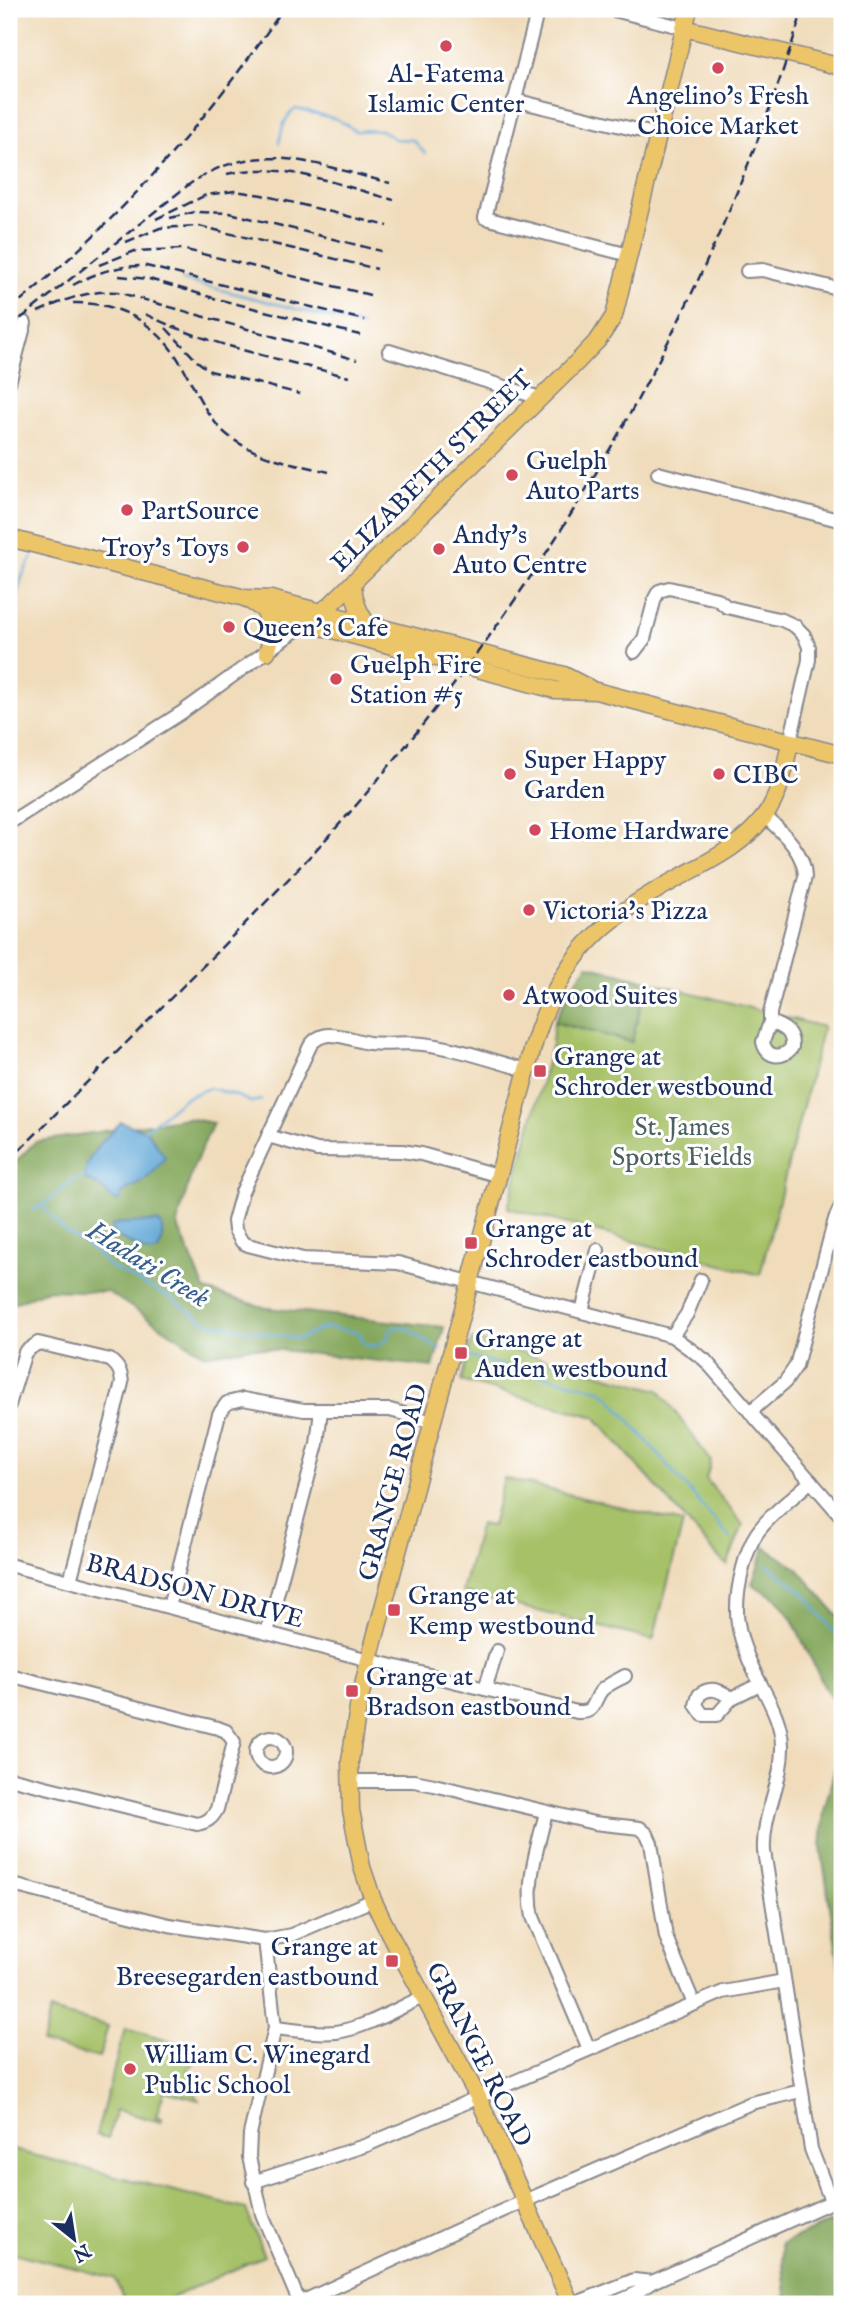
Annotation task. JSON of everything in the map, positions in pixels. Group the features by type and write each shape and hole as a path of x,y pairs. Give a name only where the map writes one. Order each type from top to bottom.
{"main road":[{"name":"ELIZABETH STREET","path":"306,623 354,582 540,398 599,339 614,316 689,9"},
{"path":"684,28 837,66"},
{"path":"9,538 245,598 271,599 368,625 479,661"},
{"path":"354,582 358,611 368,625"},
{"path":"245,598 264,610 306,623 479,661 564,675 596,691 842,755"},
{"path":"264,610 272,627 268,652"},
{"name":"GRANGE ROAD","path":"573,2304 478,2097 373,1900 354,1835 350,1781 351,1742 369,1660 527,1070 541,1021 555,988 573,960 613,919 629,907 729,850 748,835 765,816 776,793 790,742"}],"street":[{"path":"538,9 485,219 629,255"},
{"path":"610,9 684,28"},
{"path":"514,100 658,135"},
{"path":"747,271 762,270 842,290"},
{"path":"9,383 25,323"},
{"path":"389,351 540,398"},
{"path":"658,473 842,521"},
{"path":"634,652 644,639 655,598 659,591 669,587 717,599 727,607 782,620 795,626 804,635 809,660 790,742"},
{"name":"ELIZABETH STREET","path":"9,823 181,713 306,623"},
{"path":"765,816 787,838 805,869 770,1012 770,1022"},
{"path":"527,1070 421,1043 373,1043 331,1034 322,1035 310,1046 242,1192 234,1221 237,1234 242,1242 248,1245 303,1259 398,1263 672,1336 705,1360 842,1517"},
{"path":"268,1136 317,1150 421,1154 500,1176"},
{"path":"750,1412 785,1382 796,1366 835,1219 842,1204"},
{"path":"582,1311 597,1250"},
{"path":"672,1336 687,1314 701,1280"},
{"path":"9,1405 25,1352 38,1343 110,1360 117,1365 121,1373 122,1383 70,1581"},
{"path":"169,1607 222,1408 234,1400 243,1399 291,1408 390,1410 433,1422"},
{"path":"267,1633 317,1444 321,1410"},
{"path":"612,2304 633,2295 652,2282 837,2199 810,2148 764,1837 779,1770 782,1745 779,1726 738,1632 735,1613 741,1574 755,1535 811,1481"},
{"name":"BRADSON DRIVE","path":"9,1565 369,1660 585,1712 597,1703 601,1690 625,1676"},
{"path":"485,1689 497,1651"},
{"path":"9,1675 218,1728 226,1731 233,1742 217,1810 205,1823 197,1824 9,1778"},
{"path":"732,1698 760,1684"},
{"path":"233,1742 257,1747"},
{"path":"350,1781 414,1781 593,1823 640,1828 651,1843 666,1937 694,2004"},
{"path":"546,1812 530,1881 530,1902 533,1917 589,2049"},
{"path":"9,1884 169,1925 265,1940 291,1935 373,1900"},
{"path":"265,1940 275,2028 250,2134 249,2157 262,2214 299,2304 458,2230 751,2104 801,2091"},
{"path":"253,2182 367,2145 734,1988 784,1981"},
{"path":"275,2028 324,2033 343,2031 423,1997"},
{"path":"573,2304 634,2280 652,2282"}],"green space":[{"path":"588,965 647,981 632,1042 554,1022 573,985"},
{"name":"St. James Sports Fields","path":"647,981 823,1027 760,1275 508,1208 552,1044 554,1022 631,1042"},
{"path":"186,1118 213,1123 193,1168 177,1224 205,1290 267,1308 444,1327 433,1367 252,1347 205,1355 108,1292 47,1290 9,1305 9,1169 35,1142"},
{"path":"472,1339 659,1390 711,1461 706,1479 743,1525 727,1565 595,1417 461,1381"},
{"path":"504,1478 683,1523 653,1640 462,1592 480,1524 492,1526"},
{"path":"765,1547 797,1568 842,1621 842,1713 827,1692 792,1619 777,1599 752,1584"},
{"path":"842,1741 842,1986 821,1847 824,1811"},
{"path":"50,2011 108,2026 99,2058 42,2043"},
{"path":"125,2028 195,2047 197,2053 193,2065 187,2069 199,2100 164,2091 156,2116 162,2118 161,2122 116,2110 108,2138 96,2135"},
{"path":"9,2149 246,2209 264,2256 157,2304 126,2304 114,2278 9,2252"},
{"path":"842,2218 842,2304 787,2304 781,2244"}],"water":[{"path":"121,1122 147,1131 165,1157 144,1181 125,1192 118,1201 85,1179 92,1155"},
{"path":"158,1222 162,1226 162,1241 158,1251 149,1253 114,1235 111,1228 120,1223"}],"waterway":[{"path":"279,143 286,119 296,109 337,119 356,131 381,130 395,139 413,140 425,153"},
{"path":"182,280 362,326"},
{"path":"9,622 22,577 33,555"},
{"path":"144,1130 185,1098 209,1088 251,1102 261,1100"},
{"path":"42,1206 76,1178 84,1177"},
{"name":"Hadati Creek","path":"32,1209 42,1206 63,1230 89,1247 109,1266 174,1300 205,1322 299,1339 325,1327 360,1333 361,1339 368,1346 382,1343 389,1336 388,1332 401,1327 440,1349"},
{"name":"Hadati Creek","path":"470,1357 600,1390 610,1398 730,1538"},
{"name":"Hadati Creek","path":"767,1565 803,1592 842,1642"}],"railway":[{"path":"9,310 86,243 157,170 223,92 283,9"},
{"path":"9,1161 337,827 449,691 514,602 574,509 630,414 681,316 727,216 768,113 803,9"},
{"path":"9,328 187,186 212,171 237,162 262,158 287,159 390,183"},
{"path":"227,174 268,170 290,172 394,200"},
{"path":"156,219 206,195 235,191 262,195 388,226"},
{"path":"170,218 195,212 230,213 381,251"},
{"path":"126,242 160,228 199,226 377,269"},
{"path":"99,265 135,251 182,249 370,295"},
{"path":"73,285 108,270 146,266 364,320"},
{"path":"119,276 149,279 360,335"},
{"path":"38,312 76,297 117,292 357,360"},
{"path":"73,303 109,307 125,312 152,329 175,355 212,419 236,441 261,454 329,472"},
{"path":"145,314 220,343 349,377"},
{"path":"166,328 210,371 300,394"}],"place":[{"name":"Al-Fatema Islamic Center","path":"446,46"},
{"name":"Angelino's Fresh Choice Market","path":"718,68"},
{"name":"Guelph Auto Parts","path":"512,475"},
{"name":"PartSource","path":"127,510"},
{"name":"Troy's Toys","path":"243,547"},
{"name":"Andy's Auto Centre","path":"439,549"},
{"name":"Queen's Cafe","path":"229,627"},
{"name":"Guelph Fire Station #5","path":"336,679"},
{"name":"Super Happy Garden","path":"510,774"},
{"name":"CIBC","path":"719,774"},
{"name":"Home Hardware","path":"535,830"},
{"name":"Victoria's Pizza","path":"529,910"},
{"name":"Atwood Suites","path":"509,995"},
{"name":"Grange at Schroder westbound","path":"540,1071"},
{"name":"Grange at Schroder eastbound","path":"471,1243"},
{"name":"Grange at Auden westbound","path":"461,1353"},
{"name":"Grange at Kemp westbound","path":"394,1610"},
{"name":"Grange at Bradson eastbound","path":"352,1691"},
{"name":"Grange at Breesegarden eastbound","path":"392,1961"},
{"name":"William C. Winegard Public School","path":"130,2069"}]}
